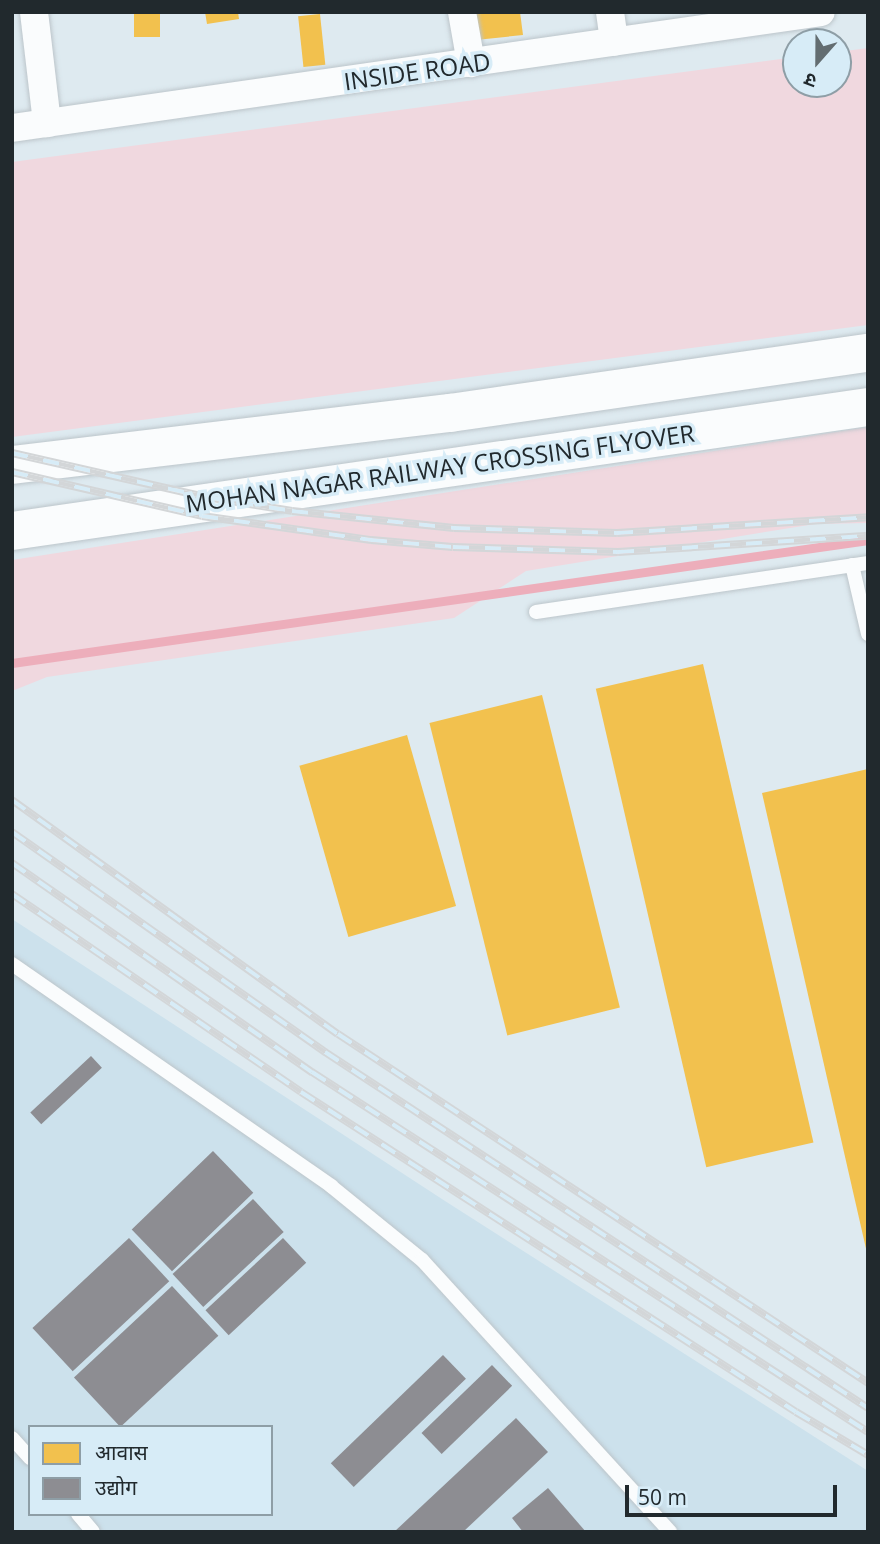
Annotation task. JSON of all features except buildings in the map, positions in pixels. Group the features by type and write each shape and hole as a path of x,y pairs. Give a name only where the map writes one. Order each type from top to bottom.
{"main road":[{"path":"12,466 450,413 868,353"},
{"name":"MOHAN NAGAR RAILWAY CROSSING FLYOVER","path":"12,531 868,407"}],"street":[{"path":"34,12 47,123"},
{"path":"463,12 471,63"},
{"path":"610,12 614,43"},
{"name":"INSIDE ROAD","path":"12,128 821,12"}],"lane":[{"path":"536,612 868,563"},
{"path":"852,565 868,634"},
{"path":"12,964 331,1186 422,1260 670,1532"},
{"path":"12,1438 28,1456"},
{"path":"80,1516 93,1532"}],"shaded area":[{"path":"868,48 868,325 12,437 12,162 782,59 782,98 852,98 852,50"},
{"path":"868,427 868,523 815,524 526,571 454,618 47,677 12,691 12,560"},
{"path":"12,919 445,1201 868,1471 868,1532 12,1532"}],"waterway":[{"path":"12,663 868,540"}],"railway":[{"path":"12,453 206,497 292,511 454,528 617,533 868,517"},
{"path":"12,472 202,516 371,540 453,547 618,552 868,536"},
{"path":"12,800 338,1034 868,1383"},
{"path":"12,832 325,1052 868,1408"},
{"path":"12,863 312,1072 868,1432"},
{"path":"12,894 301,1092 796,1412 868,1455"}]}
